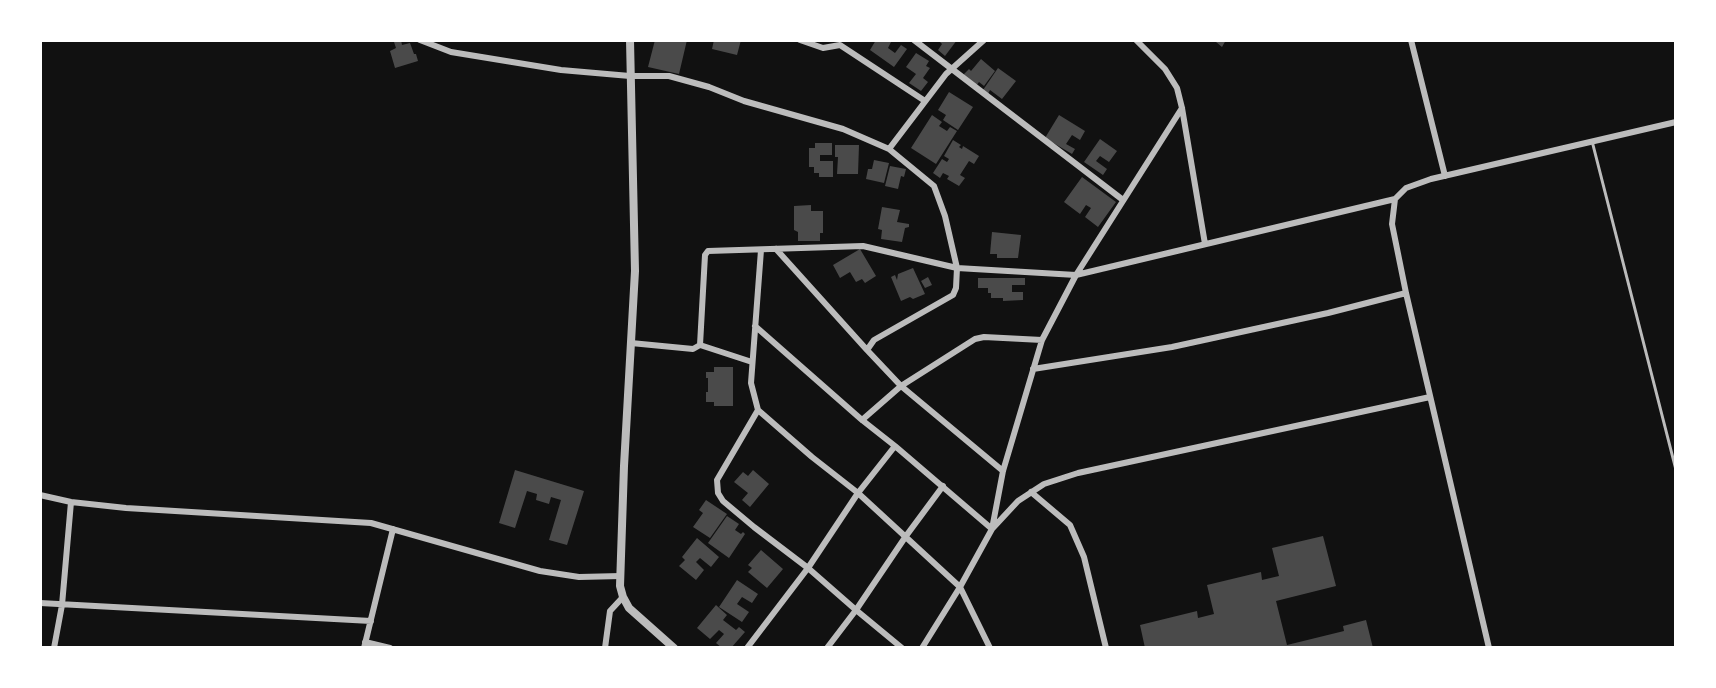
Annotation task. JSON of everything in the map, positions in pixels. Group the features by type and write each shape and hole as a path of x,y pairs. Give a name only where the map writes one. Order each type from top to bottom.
{"street":[{"path":"420,40 451,52 561,70 630,76 669,76 701,84 744,101 843,129 889,149 934,186 945,216 957,268 956,288 953,295 874,340 867,350"},
{"path":"630,40 635,271 621,576 622,597 634,613 674,648"},
{"path":"800,40 823,48 837,43 925,101"},
{"path":"914,40 1123,200"},
{"path":"1136,40 1165,69 1177,88 1205,244"},
{"path":"1411,40 1445,176"},
{"path":"889,149 952,69 983,41"},
{"path":"992,529 1003,471 1042,340 1076,275 1182,108"},
{"path":"700,345 706,253 708,251 863,246 957,268 1076,275 1395,199 1406,188 1445,176 1676,122"},
{"path":"1395,199 1392,224 1406,293 1489,648"},
{"path":"776,249 901,386 1003,471"},
{"path":"761,250 751,383 758,410 858,493 960,587 990,648"},
{"path":"1033,369 1172,347 1328,313 1406,293"},
{"path":"755,326 992,529"},
{"path":"862,420 901,386 975,339 984,337 1042,340"},
{"path":"631,343 693,349 700,345 752,362"},
{"path":"922,648 960,587 992,529 1018,501 1044,484 1078,473 1430,397"},
{"path":"758,410 717,480 718,494 723,501 808,568 902,648"},
{"path":"747,648 808,568 858,493 896,446"},
{"path":"827,648 943,486"},
{"path":"1031,492 1070,525 1084,557 1106,648"},
{"path":"40,495 71,502 138,509 371,523 540,571 579,576 621,576"},
{"path":"54,648 62,605 71,502"},
{"path":"390,648 365,645 393,529"},
{"path":"605,648 610,611 622,597"},
{"path":"40,603 371,621"}],"lane":[{"path":"1592,141 1676,470"}],"building":[{"path":"401,40 402,45 410,43 418,61 395,68 390,51 396,48 394,42"},
{"path":"655,40 687,40 679,74 648,67"},
{"path":"714,40 741,40 737,55 712,49"},
{"path":"876,40 885,42 892,40 888,48 895,53 901,45 907,49 894,67 870,50"},
{"path":"938,40 957,40 945,56 938,50 942,44"},
{"path":"1226,40 1222,47 1216,42"},
{"path":"916,53 929,61 926,66 930,68 923,78 928,82 921,91 909,83 916,74 906,67"},
{"path":"981,59 995,71 984,86 979,82 976,86 963,75 969,69 971,71"},
{"path":"998,68 1016,81 1002,99 990,90 988,94 983,90"},
{"path":"949,92 973,107 958,130 943,120 946,115 938,110"},
{"path":"932,115 942,122 939,126 947,131 950,127 957,131 936,164 911,148"},
{"path":"1059,115 1085,131 1080,140 1072,135 1066,144 1075,149 1072,154 1045,138"},
{"path":"1100,139 1117,151 1109,162 1100,156 1096,161 1107,169 1103,175 1084,162"},
{"path":"953,140 961,145 959,147 962,149 963,146 979,156 974,164 969,161 960,175 965,178 959,186 947,179 949,176 943,173 940,178 933,173 942,159 947,162 949,159 944,156"},
{"path":"815,143 832,143 832,155 820,155 820,161 833,161 833,177 819,177 819,173 814,173 814,167 809,167 809,148 815,148"},
{"path":"835,145 859,145 858,174 837,174 838,157 835,157"},
{"path":"874,160 889,163 884,183 866,179 868,169 872,169"},
{"path":"890,166 906,169 904,177 901,176 898,189 885,186"},
{"path":"1082,177 1116,202 1098,227 1085,217 1091,208 1086,205 1080,214 1064,202"},
{"path":"811,205 811,211 823,211 823,233 820,233 820,241 798,241 798,232 794,230 794,206"},
{"path":"882,207 900,210 897,222 909,224 909,227 905,228 902,242 881,239 882,230 878,229"},
{"path":"992,232 1021,235 1018,258 997,258 997,254 990,254"},
{"path":"860,249 876,276 865,283 862,279 856,282 850,272 840,278 833,265"},
{"path":"913,268 925,294 901,301 891,277 895,275 897,280 898,274"},
{"path":"928,277 932,285 925,288 921,281"},
{"path":"978,278 1025,278 1025,285 1012,285 1012,292 1023,292 1023,300 1003,301 1003,298 991,298 988,288 978,288"},
{"path":"714,367 733,367 733,406 714,406 714,402 706,402 708,378 706,378 706,372 714,372"},
{"path":"515,470 584,491 567,545 549,540 561,500 551,497 549,504 536,500 537,494 527,491 515,528 499,523"},
{"path":"753,470 769,484 750,507 742,500 748,493 734,482 743,472 748,476"},
{"path":"706,500 727,514 710,538 693,527 703,513 699,510"},
{"path":"727,516 739,524 735,530 745,534 729,558 708,543"},
{"path":"1323,536 1336,586 1276,601 1287,645 1344,631 1343,626 1366,620 1373,648 1145,648 1140,625 1197,611 1198,618 1214,614 1207,585 1261,572 1262,580 1279,576 1272,548"},
{"path":"697,538 719,557 711,567 700,558 696,562 704,570 696,580 679,566 685,560 682,557"},
{"path":"761,550 783,569 767,588 748,572 752,568 748,565"},
{"path":"737,580 758,594 752,603 742,597 737,604 749,612 742,622 719,607"},
{"path":"716,605 727,615 723,620 736,630 739,627 745,632 731,648 722,648 716,643 724,634 719,630 710,639 697,628"}]}
